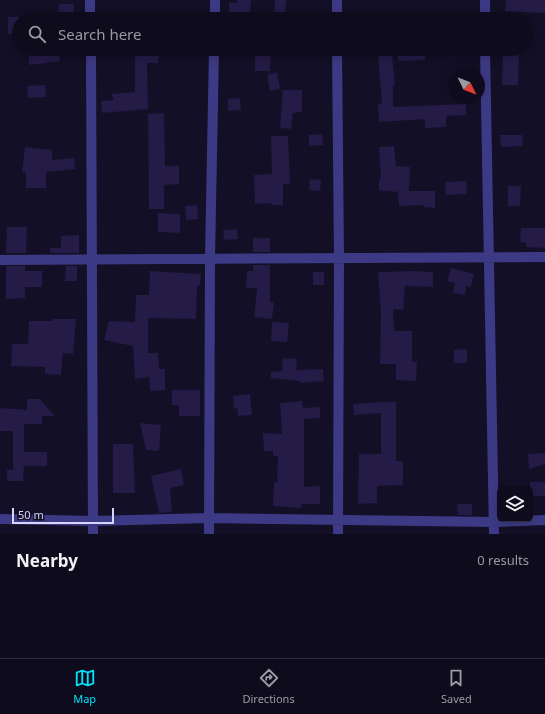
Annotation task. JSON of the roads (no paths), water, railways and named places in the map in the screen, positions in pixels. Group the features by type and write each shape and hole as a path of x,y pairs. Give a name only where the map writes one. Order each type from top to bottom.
{"street":[{"path":"90,0 90,12"},
{"path":"214,12 215,0"},
{"path":"337,0 337,12"},
{"path":"485,0 485,12"},
{"path":"91,56 93,534"},
{"path":"209,534 210,258 214,56"},
{"path":"337,56 339,258 338,534"},
{"path":"485,56 494,534"},
{"path":"0,260 545,257"},
{"path":"0,519 93,521 209,518 494,522 545,520"}]}
